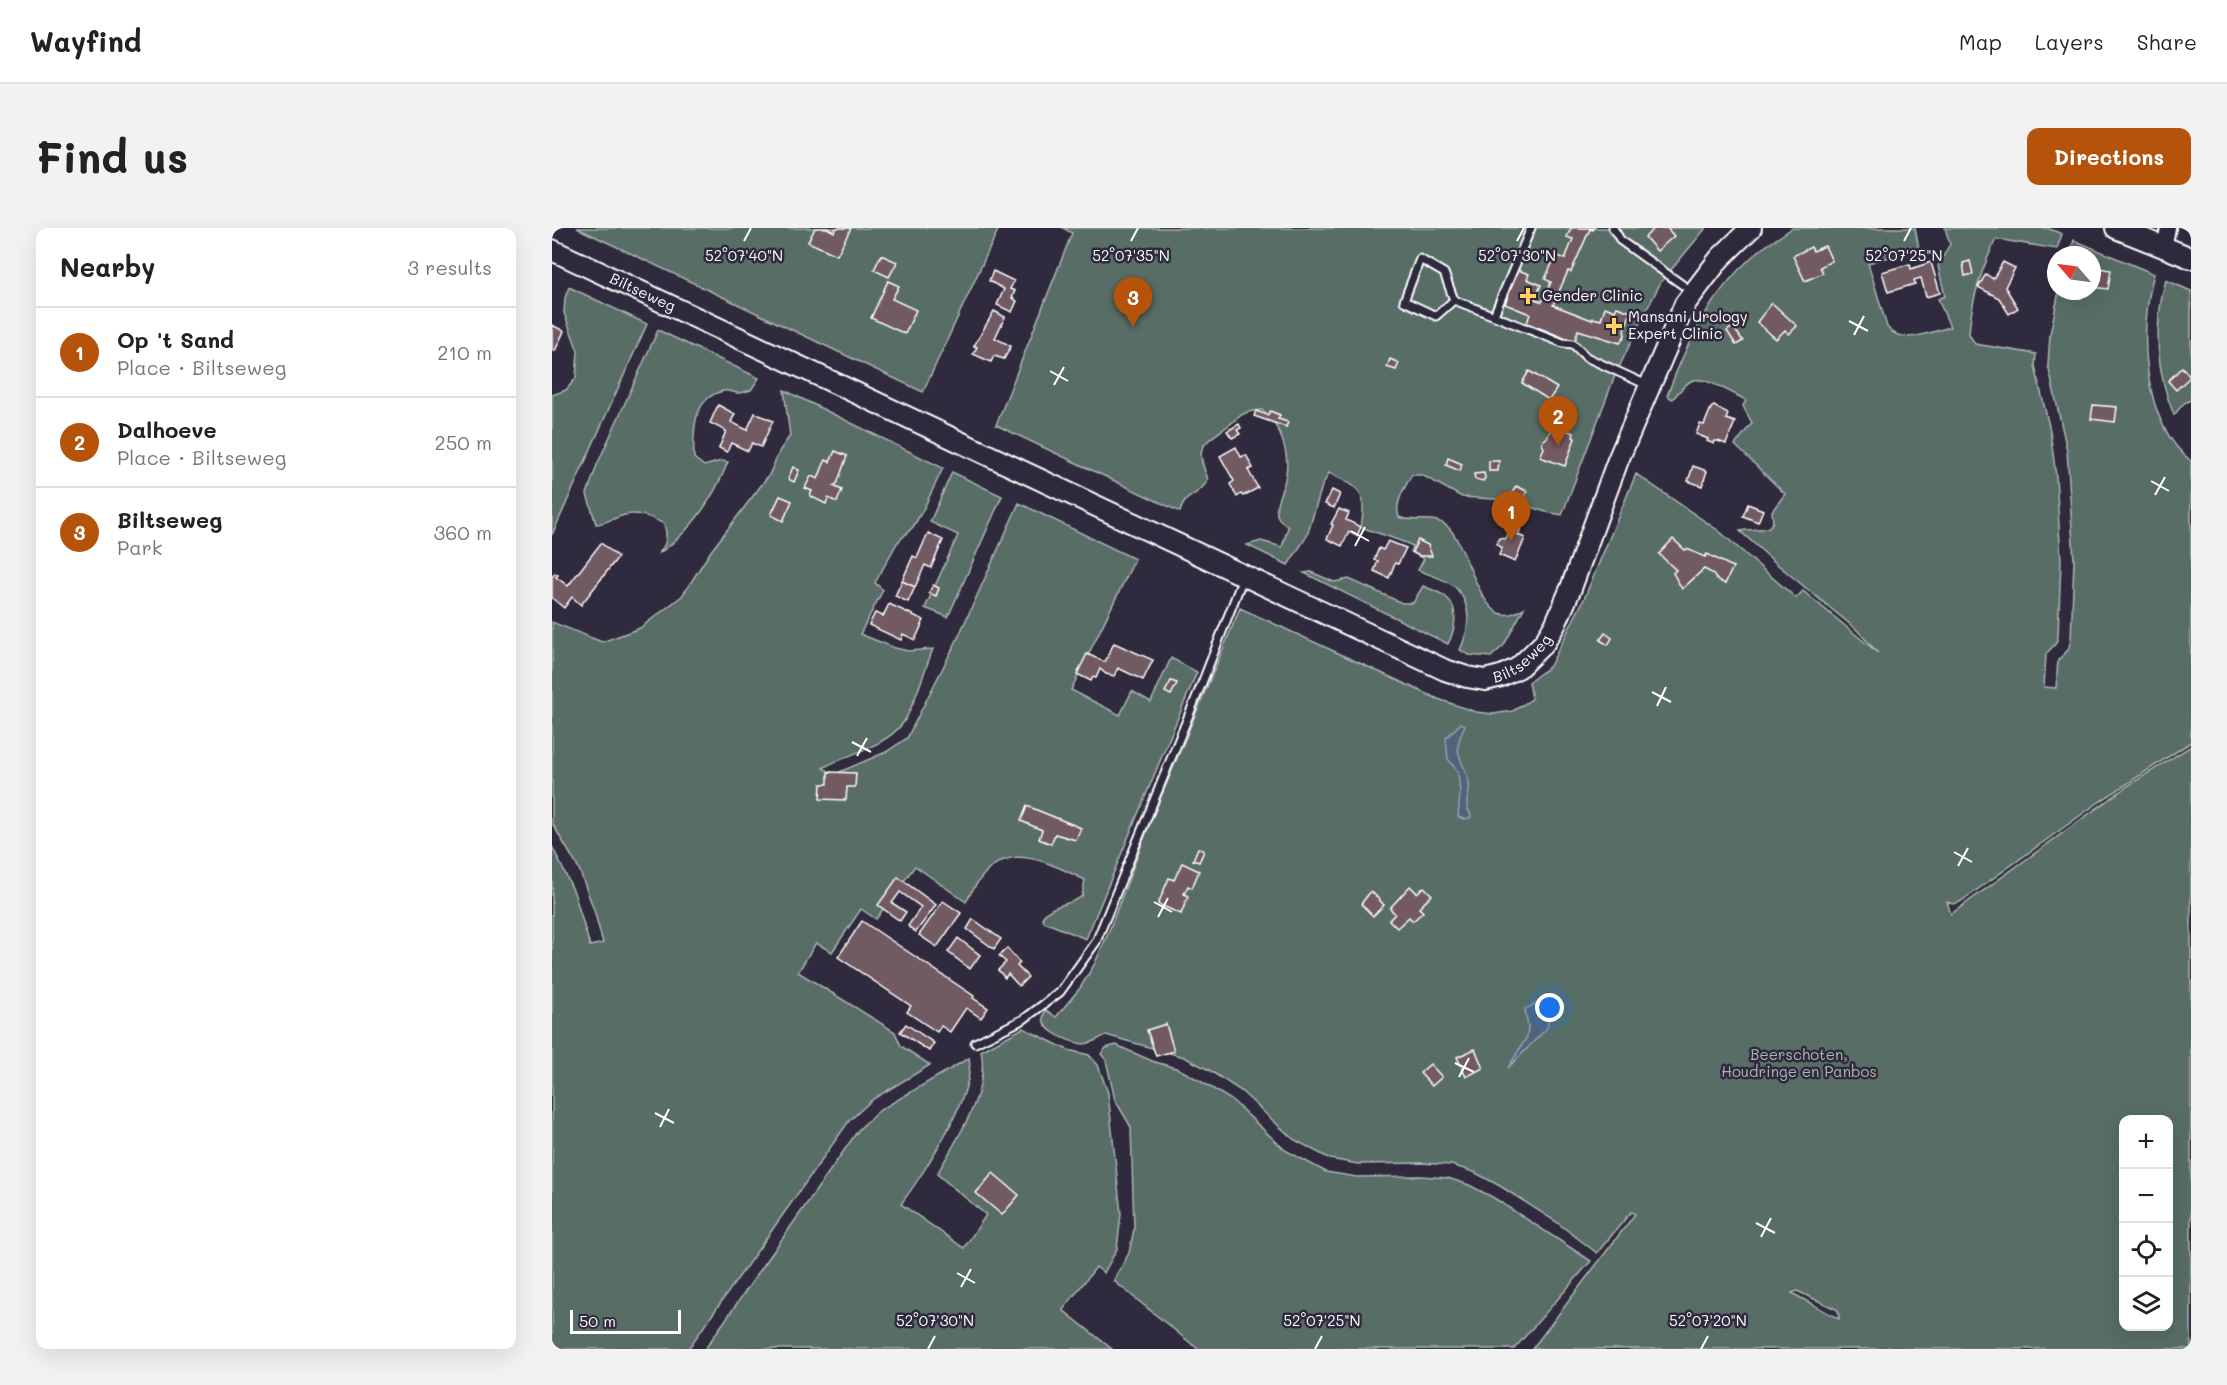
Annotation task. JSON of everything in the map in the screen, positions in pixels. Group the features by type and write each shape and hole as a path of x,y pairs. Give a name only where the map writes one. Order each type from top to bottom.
{"street":[{"name":"Biltseweg","path":"552,250 1445,670 1485,680 1518,668 1544,643 1555,625 1618,460 1685,303 1720,258 1751,228"},
{"path":"2116,228 2191,258"},
{"path":"2164,248 2168,228"}],"lane":[{"path":"1494,315 1531,228"},
{"path":"1613,228 1621,241 1694,292"},
{"path":"1454,300 1436,315 1404,301 1420,259 1443,273 1454,300 1563,344 1573,344 1586,357 1648,386"},
{"path":"975,1043 1024,1019 1060,992 1096,942 1244,576"}],"green space":[{"path":"577,228 999,228 923,392"},
{"path":"1063,228 1706,228 1661,282 1641,321 1614,378 1562,515 1509,500 1462,497 1422,475 1412,475 1403,490 1398,506 1399,517 1437,521 1448,527 1461,547 1479,589 1494,610 1508,614 1524,608 1504,645 1491,657 1469,655 1460,650 1466,634 1468,618 1465,602 1456,588 1418,570 1424,559 1411,552 1413,546 1361,527 1362,497 1355,487 1329,473 1322,486 1307,536 1288,565 1247,545 1261,541 1282,547 1288,527 1277,513 1278,498 1287,470 1283,442 1274,424 1262,410 1241,415 1205,444 1201,454 1208,479 1201,489 1185,501 1180,512 996,425 1072,233"},
{"name":"Beerschoten, Houdringe en Panbos","path":"1792,228 1915,228 1919,249 1868,263 1887,327 1893,333 1908,337 1950,327 1938,299 1945,296 1938,266 1950,244 1945,228 2047,228 2062,234 2058,246 2047,247 1996,239 1978,285 1969,334 1975,344 2036,354 2035,366 2050,431 2056,476 2061,560 2058,637 2056,643 2046,654 2044,687 2056,688 2058,660 2068,650 2071,640 2074,560 2067,450 2048,365 2050,334 2057,300 2101,300 2101,251 2154,274 2146,321 2148,374 2162,423 2175,444 2191,461 2191,742 2102,800 1960,902 1953,904 1947,902 1951,914 2126,787 2191,746 2191,1349 1893,1349 1887,1347 1890,1349 1532,1349 1635,1214 1631,1212 1597,1253 1555,1221 1474,1172 1451,1165 1358,1164 1330,1159 1293,1139 1241,1091 1184,1057 1106,1035 1089,1043 1077,1043 1054,1033 1044,1023 1043,1017 1046,1010 1056,1017 1080,988 1094,965 1148,828 1240,608 1438,699 1476,712 1493,714 1513,711 1532,699 1529,682 1550,666 1584,599 1636,474 1719,531 1796,598 1803,591 1878,653 1857,630 1740,531 1769,527 1773,522 1772,511 1785,494 1735,445 1752,423 1743,406 1746,400 1711,383 1697,380 1691,381 1673,399 1667,396 1692,338 1712,303 1738,270 1763,248","holes":["1797,1291 1838,1310 1839,1319 1792,1293"]},
{"path":"2074,240 2088,246 2072,246"},
{"path":"2166,280 2191,291 2191,400 2184,403 2174,415 2163,382 2158,348 2159,314"},
{"path":"569,287 647,324 552,535 552,395 566,390 576,378 578,351 564,313 565,298"},
{"path":"658,330 759,378 751,390 737,393 723,391 705,401 700,409 696,418 694,458 704,466 721,461 728,462 716,489 700,514 681,535 658,554 666,540 664,524 646,516 629,514 596,524 587,494 597,465"},
{"path":"784,390 943,468 913,527 897,543 875,583 883,590 860,634 908,651 933,649 915,698 903,723 886,738 823,768 835,774 886,752 907,738 956,642 1019,503 1135,559 1071,690 1120,715 1132,691 1151,702 1171,658 1197,672 1086,939 1044,922 1042,918 1055,907 1082,896 1085,880 1049,863 1018,857 1004,860 991,868 978,882 966,902 915,866 876,919 861,909 832,952 816,943 798,972 895,1032 901,1046 930,1065 873,1099 849,1121 688,1349 552,1349 552,846 574,892 590,946 603,943 579,869 552,823 552,622 602,642 640,628 682,596 711,551 769,475 780,450 790,436"},
{"path":"952,472 1002,496 948,617 925,608 958,535 930,522"},
{"path":"1311,572 1334,582 1349,579 1402,603 1413,603 1423,586 1441,594 1450,602 1455,613 1453,632 1448,644 1304,573"},
{"path":"1023,1028 1068,1050 1089,1055 1098,1065 1108,1093 1121,1214 1117,1249 1104,1273 1096,1267 1063,1310 1112,1349 705,1349 859,1129 880,1110 969,1058 969,1073 956,1112 934,1154 901,1204 964,1248 986,1215 937,1174 962,1131 976,1099 981,1083 981,1051"},
{"path":"1116,1045 1152,1061 1179,1069 1202,1082 1233,1101 1285,1150 1326,1172 1357,1177 1448,1178 1469,1185 1494,1198 1591,1261 1514,1349 1198,1349 1114,1281 1129,1253 1134,1229 1131,1127 1115,1100 1106,1060 1101,1054 1106,1048"}],"water":[{"path":"1461,723 1465,725 1460,736 1458,752 1468,779 1467,806 1471,815 1470,818 1464,819 1458,817 1460,793 1458,772 1448,759 1446,738"},
{"path":"1545,1000 1551,1004 1547,1028 1508,1068 1527,1037 1525,1009"}],"building":[{"path":"815,228 827,228 834,232 836,228 851,228 837,255 808,242"},
{"path":"1571,228 1594,228 1590,229 1553,305 1592,320 1593,318 1601,320 1605,307 1615,311 1617,307 1631,312 1624,330 1625,335 1620,343 1578,330 1575,341 1562,337 1527,323 1530,314 1505,304 1518,270 1529,274 1527,279 1541,285 1535,299 1542,302 1551,282 1545,279 1556,255 1565,259 1573,239 1567,237"},
{"path":"1655,228 1667,228 1674,236 1657,251 1645,237"},
{"path":"1825,246 1832,261 1820,267 1823,273 1805,281 1793,256 1811,247 1813,251"},
{"path":"881,255 897,262 889,277 874,270"},
{"path":"1970,261 1973,274 1965,276 1963,263"},
{"path":"1931,262 1940,293 1926,297 1921,278 1914,280 1915,284 1888,292 1882,272 1910,264 1911,269"},
{"path":"2003,262 2015,268 2005,287 2018,308 2009,314 1999,298 1978,287 1986,274 1993,279"},
{"path":"2101,268 2111,270 2108,289 2101,288"},
{"path":"993,271 1014,281 1010,289 1015,291 1012,298 1017,301 1012,312 997,305 1004,289 989,281"},
{"path":"888,281 899,286 892,299 916,310 905,334 871,318"},
{"path":"1772,303 1797,326 1789,334 1785,330 1776,339 1757,322"},
{"path":"994,311 1005,317 995,338 1011,346 1004,359 994,356 991,362 973,354 977,347 974,346"},
{"path":"552,325 564,331 555,351 552,349"},
{"path":"1733,327 1743,341 1736,345 1727,331"},
{"path":"1390,359 1399,363 1396,370 1387,367"},
{"path":"2182,367 2190,377 2176,390 2168,381"},
{"path":"1529,371 1557,388 1549,400 1522,383"},
{"path":"718,405 735,414 731,422 747,430 755,413 773,421 761,447 752,443 748,451 731,443 727,452 719,448 726,431 710,423"},
{"path":"2093,405 2117,407 2115,422 2091,419"},
{"path":"1714,406 1728,414 1726,419 1735,422 1726,444 1715,441 1714,444 1696,434 1700,424 1704,425"},
{"path":"1256,411 1268,415 1270,411 1280,415 1278,419 1288,422 1286,427 1254,416"},
{"path":"1239,424 1241,428 1237,430 1240,434 1232,438 1227,431"},
{"path":"1552,426 1574,433 1575,438 1565,466 1540,457 1544,448 1543,440 1547,438"},
{"path":"1236,447 1241,457 1246,455 1253,468 1248,470 1258,488 1237,497 1230,484 1234,481 1220,456"},
{"path":"835,451 847,456 837,484 833,486 842,490 837,502 828,498 826,504 810,496 812,491 805,488 811,476 818,479 826,460 830,462"},
{"path":"1448,458 1462,464 1460,471 1446,465"},
{"path":"1489,461 1499,461 1498,471 1489,471"},
{"path":"1693,466 1707,471 1702,486 1688,481"},
{"path":"793,467 799,470 794,482 788,479"},
{"path":"1484,473 1483,481 1475,479 1474,474"},
{"path":"1516,486 1527,491 1522,503 1510,497"},
{"path":"1332,490 1340,494 1334,508 1325,504"},
{"path":"780,496 792,501 783,521 771,515"},
{"path":"1748,504 1763,510 1758,522 1743,516"},
{"path":"1339,509 1349,513 1346,520 1361,527 1357,536 1349,532 1342,546 1327,539 1333,525 1331,524"},
{"path":"1514,519 1523,523 1518,535 1525,538 1515,562 1499,555 1502,548 1497,544 1499,538 1506,539"},
{"path":"928,533 943,540 931,568 925,565 915,587 902,581 913,556 917,558"},
{"path":"1673,539 1685,550 1705,557 1707,554 1733,567 1725,584 1704,569 1682,589 1673,573 1676,570 1659,554"},
{"path":"1418,540 1428,545 1432,556 1419,556 1412,552"},
{"path":"1388,541 1406,548 1398,564 1395,563 1389,578 1374,571 1378,561 1374,560 1379,548 1383,550"},
{"path":"601,543 618,557 581,605 572,597 564,608 552,598 552,577 555,573 558,575 556,577 568,586"},
{"path":"902,581 915,587 908,602 895,596"},
{"path":"933,585 939,588 936,596 929,593"},
{"path":"889,604 924,620 915,640 903,634 901,640 869,625 875,613 883,616"},
{"path":"1605,633 1612,638 1608,645 1600,640"},
{"path":"1114,643 1153,660 1143,680 1118,668 1114,676 1100,669 1096,678 1093,677 1091,681 1077,674 1087,654 1105,662"},
{"path":"1171,681 1177,683 1171,695 1165,692"},
{"path":"828,772 856,773 855,787 847,787 846,800 820,799 821,784 828,784"},
{"path":"1027,806 1081,828 1076,840 1055,834 1051,844 1039,839 1042,830 1021,821"},
{"path":"1198,848 1204,851 1199,862 1193,860"},
{"path":"1182,863 1199,871 1192,888 1188,886 1184,894 1188,896 1181,914 1158,904 1169,878 1174,880"},
{"path":"898,877 936,905 916,932 908,926 921,907 900,892 892,903 906,912 900,921 878,905"},
{"path":"1410,886 1417,893 1424,887 1432,895 1419,908 1423,912 1413,921 1409,917 1397,928 1389,920 1395,914 1390,908"},
{"path":"1371,891 1384,905 1373,916 1361,904"},
{"path":"943,901 961,913 937,947 919,935"},
{"path":"973,919 1001,939 994,949 967,929"},
{"path":"862,921 974,996 973,998 988,1008 981,1018 966,1008 950,1032 941,1026 937,1032 907,1012 911,1006 838,957"},
{"path":"958,938 980,955 970,969 948,952"},
{"path":"1007,948 1020,963 1017,966 1028,977 1019,986 1008,974 1005,978 998,970 1006,962 999,956"},
{"path":"906,1024 934,1043 929,1051 900,1032"},
{"path":"1166,1024 1174,1051 1156,1056 1147,1030"},
{"path":"1475,1049 1483,1068 1466,1077 1457,1057"},
{"path":"1430,1064 1442,1077 1432,1086 1420,1073"},
{"path":"993,1173 1019,1195 1002,1215 976,1193"}],"place":[{"name":"Gender Clinic","path":"1528,296"},
{"name":"Mansani Urology Expert Clinic","path":"1614,326"},
{"name":"Biltseweg","path":"1133,327"},
{"name":"Dalhoeve","path":"1558,446"},
{"name":"Op 't Sand","path":"1511,541"}]}
